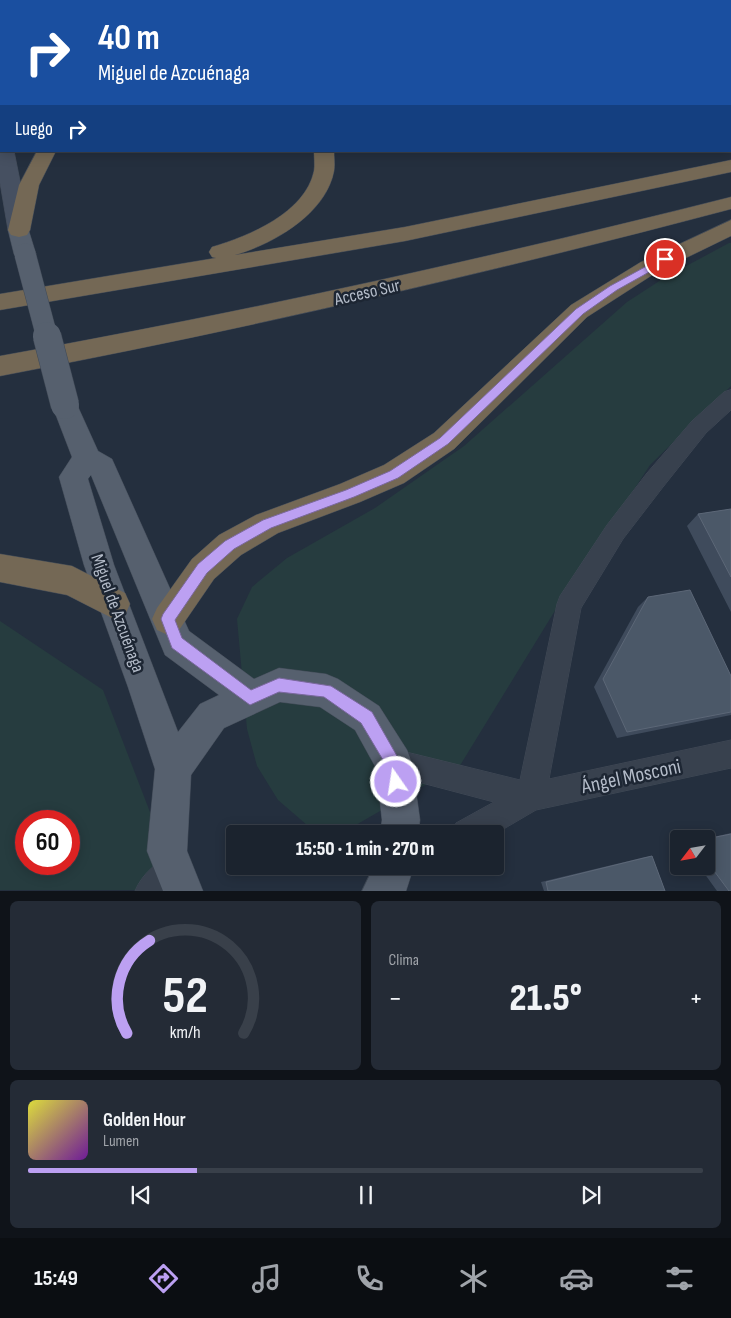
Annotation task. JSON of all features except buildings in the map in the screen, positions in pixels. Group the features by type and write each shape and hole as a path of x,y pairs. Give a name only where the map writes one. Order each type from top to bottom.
{"highway":[{"path":"19,230 29,185 46,152"},
{"path":"65,291 241,247 278,229 305,206 322,181 324,152"},
{"path":"0,302 405,234 731,166"},
{"name":"Acceso Sur","path":"0,366 113,346 357,295 731,203"},
{"path":"168,619 202,569 230,545 267,524 350,493 394,474 444,441 579,312 649,267 731,227"},
{"path":"0,568 72,581 114,604"}],"main road":[{"path":"4,152 25,254 66,405 87,459 102,467 177,643 250,697"},
{"name":"Miguel de Azcuénaga","path":"87,459 73,477 99,565 173,769"},
{"path":"169,883 168,851 173,769 212,716 279,685 326,691 367,718 394,763 400,825"}],"street":[{"path":"531,797 569,604 615,532 655,480 698,427 731,398"},
{"name":"Ángel Mosconi","path":"483,825 531,797 731,754"},
{"name":"Ángel Mosconi","path":"394,763 531,797"}],"green space":[{"path":"731,243 731,386 650,465 556,609 456,772 432,781 356,825 307,825 278,800 257,766 247,729 237,619 252,587 287,558 375,508 464,446 627,302 664,278"},
{"path":"0,621 103,690 180,890 0,890"}],"route":[{"path":"396,782 394,763 367,718 326,691 279,685 250,697 177,643 168,619 202,569 230,545 267,524 350,493 394,474 444,441 579,312 614,288 665,259"}]}
